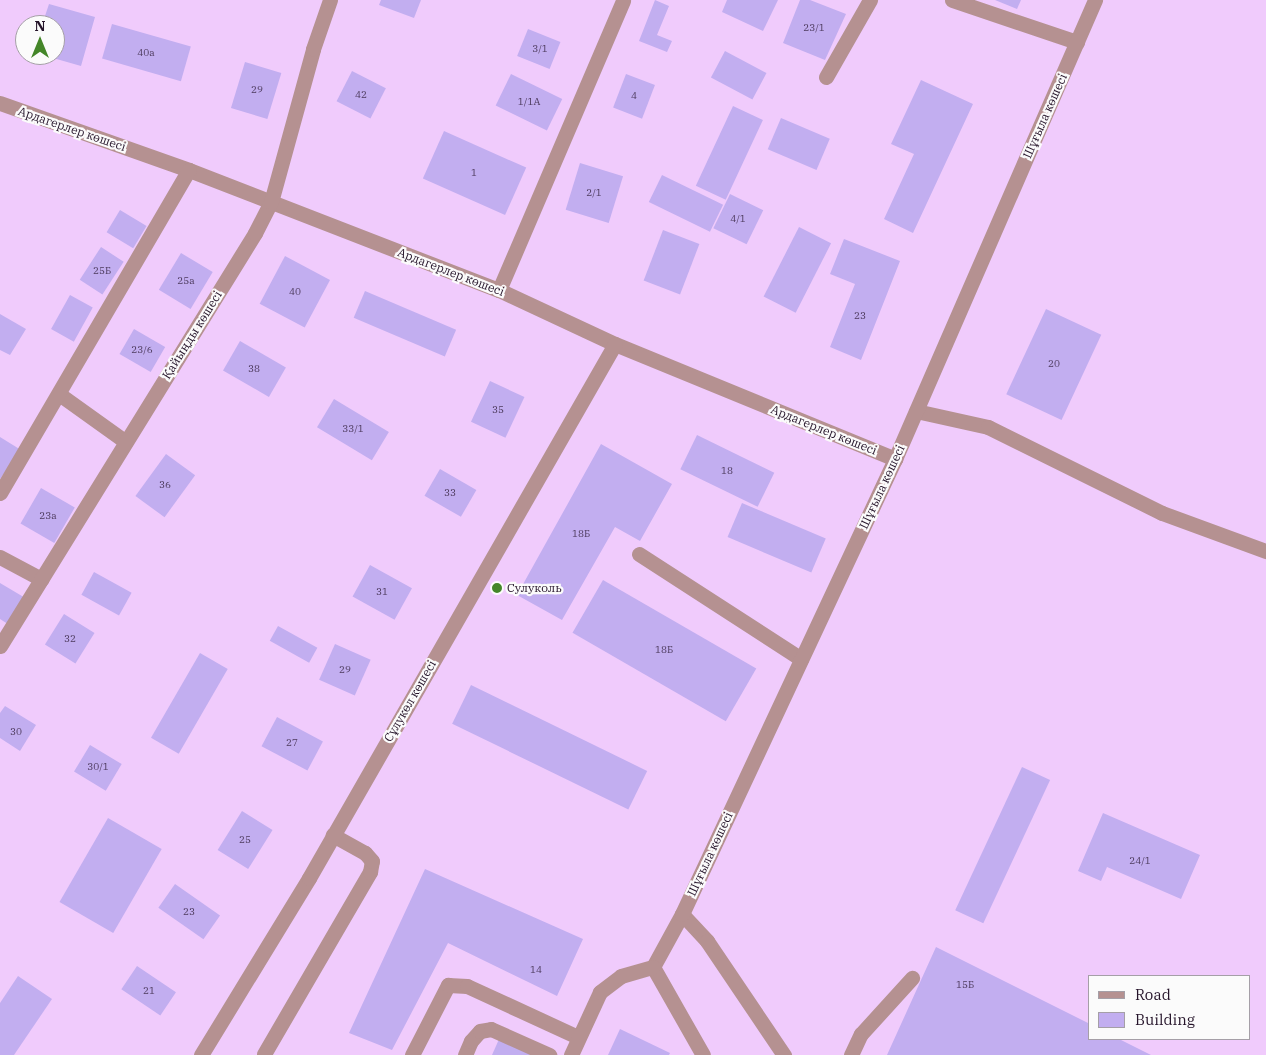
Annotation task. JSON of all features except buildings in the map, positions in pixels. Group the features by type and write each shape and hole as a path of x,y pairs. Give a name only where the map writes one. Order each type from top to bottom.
{"street":[{"name":"Қайыңды көшесі","path":"0,646 255,233 271,202 313,49 330,0"},
{"path":"499,290 623,0"},
{"path":"826,77 870,0"},
{"path":"952,0 1077,42"},
{"name":"Шұғыла көшесі","path":"653,967 682,914 895,459 1095,0"},
{"name":"Ардагерлер көшесі","path":"0,104 189,170 499,290 615,344 895,459"},
{"path":"0,493 189,170"},
{"name":"Сұлукөл көшесі","path":"201,1055 333,835 615,344"},
{"path":"59,394 126,442"},
{"path":"916,411 988,426 1162,513 1266,551"},
{"path":"638,554 801,659"},
{"path":"0,557 41,579"},
{"path":"264,1054 370,872 372,861 364,852 333,835"},
{"path":"682,914 707,941 784,1055"},
{"path":"571,1055 600,992 622,976 653,967 703,1055"},
{"path":"851,1055 861,1034 912,978"},
{"path":"412,1055 448,985 466,986 578,1037"},
{"path":"465,1055 471,1041 480,1031 491,1029 549,1055"}],"place":[{"name":"Сулуколь","path":"497,588"}]}
